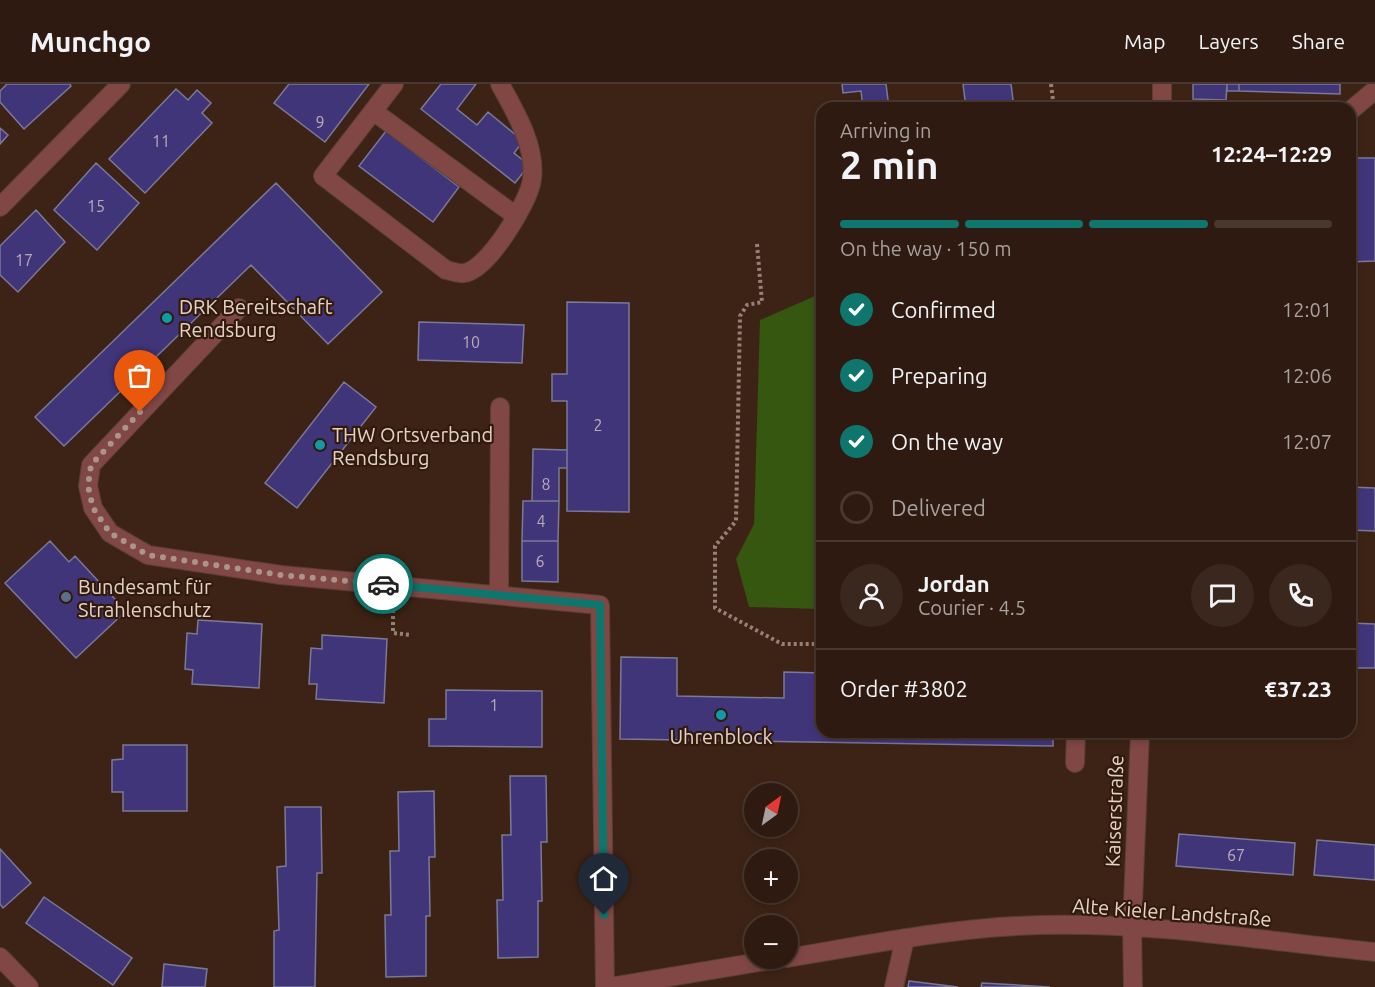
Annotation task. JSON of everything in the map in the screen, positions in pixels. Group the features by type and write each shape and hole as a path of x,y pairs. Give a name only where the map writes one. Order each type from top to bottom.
{"street":[{"path":"0,207 121,84"},
{"path":"393,84 323,176 446,270 465,273 480,265 492,253 524,203 532,179 525,132 500,84"},
{"path":"1162,84 1162,102"},
{"path":"1356,106 1375,90"},
{"path":"373,111 516,216"},
{"path":"239,308 91,465 88,486 93,508 110,533 148,555 281,575 600,605 605,987"},
{"path":"499,595 500,407"},
{"path":"1075,763 1076,738"},
{"name":"Kaiserstraße","path":"1132,987 1132,927 1140,738"},
{"name":"Alte Kieler Landstraße","path":"798,956 905,938 1039,925 1132,927 1375,952"},
{"path":"894,987 905,938"},
{"path":"0,957 29,987"},
{"path":"610,987 744,965"}],"path":[{"path":"1051,84 1053,102"},
{"path":"757,244 762,302 747,305 740,316 736,521 715,546 715,608 782,644 816,644"},
{"path":"394,585 393,633 411,635"}],"green space":[{"path":"816,296 816,609 749,607 736,559 754,524 760,320"}],"building":[{"path":"7,84 70,84 71,86 24,129 0,102 0,91"},
{"path":"289,84 369,84 325,142 274,103"},
{"path":"441,84 476,84 457,109 477,125 488,112 523,141 514,153 529,165 515,183 421,109"},
{"path":"842,84 886,84 888,102 862,102 861,91 843,93"},
{"path":"963,84 1011,84 1013,102 965,102"},
{"path":"1193,84 1227,84 1226,100 1193,99"},
{"path":"1227,84 1239,84 1239,91 1227,91"},
{"path":"1239,84 1340,84 1340,94 1239,91"},
{"path":"176,89 188,100 197,90 211,103 202,113 212,123 145,193 109,159"},
{"path":"0,128 8,135 0,144"},
{"path":"386,131 459,187 433,222 359,166"},
{"path":"1356,158 1375,158 1375,261 1356,262"},
{"path":"96,163 139,203 97,250 54,210"},
{"name":"DRK Bereitschaft Rendsburg","path":"276,183 382,292 328,344 251,265 64,446 35,417"},
{"path":"36,210 65,242 18,292 0,275 0,246"},
{"path":"567,302 629,303 629,512 567,511 567,401 552,401 552,374 567,374"},
{"path":"419,322 524,325 522,363 418,360"},
{"name":"THW Ortsverband Rendsburg","path":"344,382 376,407 297,508 265,483"},
{"path":"533,449 567,450 567,468 559,468 559,501 532,501"},
{"path":"1356,487 1375,488 1375,531 1356,530"},
{"path":"523,501 559,501 558,541 522,541"},
{"name":"Bundesamt für Strahlenschutz","path":"50,541 69,562 75,556 126,611 76,658 5,583"},
{"path":"522,541 558,541 558,582 522,581"},
{"path":"198,620 262,624 259,688 192,684 193,670 185,669 187,633 197,634"},
{"path":"1356,623 1375,624 1375,668 1356,668"},
{"path":"322,635 387,639 384,703 316,699 317,684 309,684 311,648 322,649"},
{"name":"Uhrenblock","path":"621,657 677,658 677,696 784,698 784,672 816,673 816,738 1053,738 1053,746 620,739"},
{"path":"446,690 542,691 542,747 429,746 429,719 446,719"},
{"path":"123,745 187,745 187,811 123,811 123,792 112,792 112,760 123,759"},
{"path":"510,776 546,776 547,842 541,842 542,901 538,901 538,957 498,958 497,900 503,900 502,835 511,835"},
{"path":"434,791 435,857 429,857 430,916 426,916 426,976 386,977 385,915 391,915 390,851 399,851 398,792"},
{"path":"285,807 321,807 322,873 317,873 315,987 274,987 274,931 279,930 277,867 286,866"},
{"path":"1179,834 1295,843 1293,875 1176,866"},
{"path":"1317,840 1375,845 1375,880 1314,875"},
{"path":"0,849 31,883 3,908 0,904"},
{"path":"44,897 132,958 113,985 26,923"},
{"path":"164,964 207,969 205,987 162,987"},
{"path":"909,981 958,987 908,987"},
{"path":"982,983 1050,987 981,987"}],"way so far":[{"path":"140,412 91,465 88,486 93,508 110,533 148,555 281,575 383,584"}],"place":[{"name":"DRK Bereitschaft Rendsburg","path":"167,318"},
{"name":"THW Ortsverband Rendsburg","path":"320,445"},
{"name":"Bundesamt für Strahlenschutz","path":"66,597"},
{"name":"Uhrenblock","path":"721,715"}],"route":[{"path":"383,584 600,605 604,915"}]}
